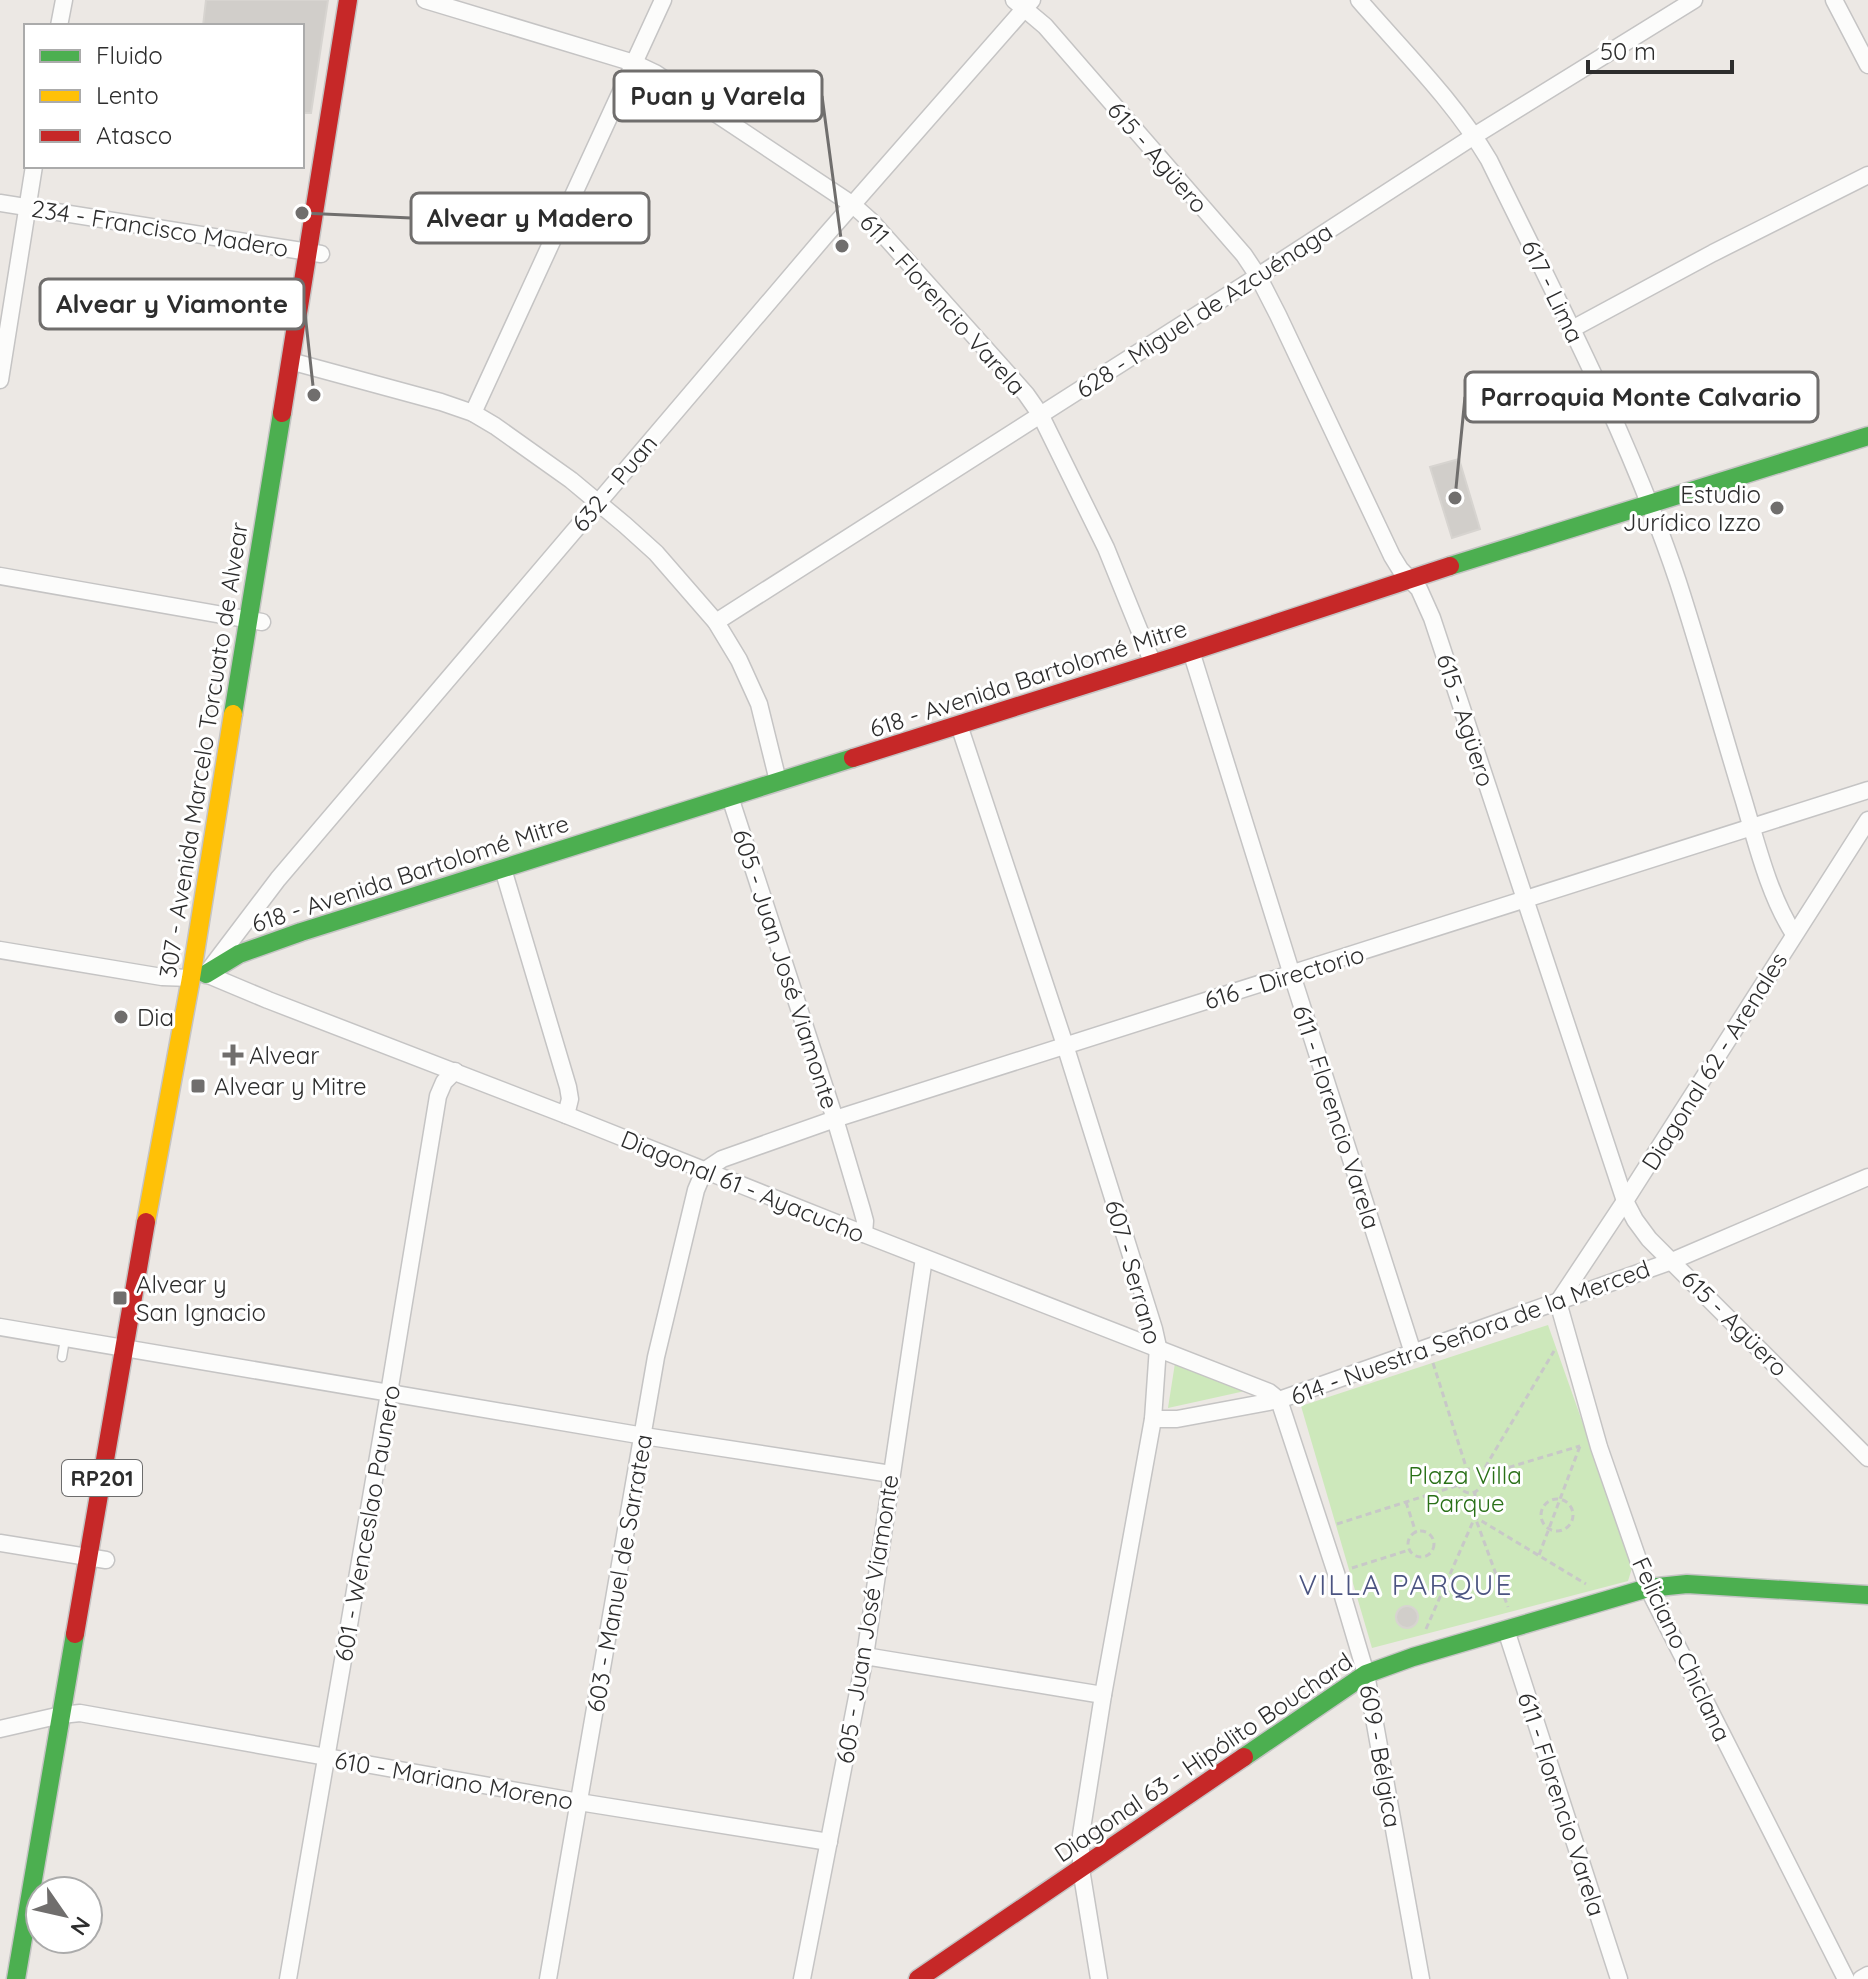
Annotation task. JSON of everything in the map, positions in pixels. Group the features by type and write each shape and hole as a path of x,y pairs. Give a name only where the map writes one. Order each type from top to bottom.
{"main road":[{"name":"307 - Avenida Marcelo Torcuato de Alvear","path":"16,1979 75,1714 132,1350 199,976 314,253 348,0"},
{"name":"307 - Avenida Marcelo Torcuato de Alvear","path":"314,253 361,0"},
{"name":"618 - Avenida Bartolomé Mitre","path":"199,976 263,944 1153,664 1410,578 1868,436"},
{"name":"307 - Avenida Marcelo Torcuato de Alvear","path":"102,1583 97,1559 108,1410 132,1350"},
{"name":"Diagonal 63 - Hipólito Bouchard","path":"918,1979 1366,1674 1413,1657 1648,1588 1687,1584 1868,1595"},
{"path":"86,1678 91,1646"}],"street":[{"path":"59,24 64,0"},
{"name":"611 - Florencio Varela","path":"425,0 634,63 655,73 853,205 872,222 1040,414 1106,548 1153,664"},
{"path":"473,413 663,0"},
{"name":"617 - Lima","path":"1359,0 1474,136 1489,160 1572,329 1649,504 1677,580 1752,827 1779,908 1794,934"},
{"name":"628 - Miguel de Azcuénaga","path":"716,622 1474,136 1694,0"},
{"path":"1834,0 1868,65"},
{"name":"632 - Puan","path":"199,976 278,879 1024,3"},
{"name":"615 - Agüero","path":"1024,3 1244,255 1258,276 1392,556 1419,589 1432,618 1625,1201 1635,1220 1649,1239 1868,1458"},
{"path":"0,380 34,168"},
{"path":"1572,329 1726,246 1868,175"},
{"name":"234 - Francisco Madero","path":"0,203 314,253"},
{"path":"297,362 473,413 598,502 656,553 716,622 739,660 759,704 778,781"},
{"path":"0,576 256,620"},
{"name":"611 - Florencio Varela","path":"1191,651 1292,975 1421,1350"},
{"name":"607 - Serrano","path":"959,725 1065,1045 1158,1347 1153,1419 1081,1835 1081,1869 1099,1979"},
{"name":"616 - Directorio","path":"704,1171 722,1159 835,1119 1868,790"},
{"name":"605 - Juan José Viamonte","path":"730,797 835,1119 865,1221 864,1234"},
{"name":"Diagonal 62 - Arenales","path":"1558,1302 1868,820"},
{"path":"503,869 568,1087 570,1099 566,1115"},
{"name":"Diagonal 61 - Ayacucho","path":"0,950 162,977 199,976 455,1071 924,1258 1158,1347 1269,1392 1279,1400"},
{"name":"601 - Wenceslao Paunero","path":"288,1979 438,1096 444,1082 455,1071"},
{"name":"603 - Manuel de Sarratea","path":"548,1979 656,1357 696,1190 704,1171"},
{"name":"614 - Nuestra Señora de la Merced","path":"1153,1419 1177,1419 1279,1400 1672,1261 1868,1177"},
{"name":"605 - Juan José Viamonte","path":"802,1979 865,1656 924,1258"},
{"name":"Feliciano Chiclana","path":"1558,1302 1598,1441 1648,1588 1846,1979"},
{"path":"0,1327 644,1436 891,1474"},
{"name":"609 - Bélgica","path":"1279,1400 1366,1674 1421,1979"},
{"path":"0,1543 97,1559"},
{"name":"611 - Florencio Varela","path":"1511,1629 1619,1979"},
{"path":"865,1656 1103,1695"},
{"path":"0,1729 75,1714"},
{"name":"610 - Mariano Moreno","path":"75,1714 579,1802 829,1842"},
{"path":"1861,1979 1868,1975"}],"lane":[{"path":"62,1357 65,1339"}],"path":[{"path":"1480,1476 1566,1330"},
{"path":"1421,1350 1467,1470"},
{"path":"1480,1476 1598,1441"},
{"path":"1539,1556 1580,1446"},
{"path":"1459,1485 1461,1474 1467,1470 1475,1470 1480,1476 1482,1483 1475,1492 1475,1517 1511,1629"},
{"path":"1459,1485 1464,1491 1475,1492"},
{"path":"1321,1529 1459,1485"},
{"path":"1551,1500 1566,1502 1572,1510 1572,1520 1561,1530 1550,1529 1541,1517 1543,1507 1551,1500"},
{"path":"1406,1502 1416,1533"},
{"path":"1475,1517 1610,1598"},
{"path":"1426,1629 1475,1517"},
{"path":"1424,1532 1431,1537 1433,1545 1430,1553 1423,1557 1415,1556 1409,1550 1410,1538 1416,1533 1424,1532"},
{"path":"1336,1573 1409,1550"}],"green space":[{"name":"Plaza Villa Parque","path":"1548,1325 1633,1565 1628,1581 1372,1648 1301,1406"},
{"path":"1175,1363 1245,1391 1168,1408"}],"building":[{"path":"206,0 328,0 311,113 304,113 304,24 203,24"},
{"path":"1459,459 1480,529 1452,538 1430,467"},
{"path":"1407,1606 1415,1609 1418,1617 1415,1625 1407,1628 1399,1625 1396,1617 1399,1609"}],"traffic: fast":[{"path":"233,714 282,413"},
{"path":"1450,566 1868,436"},
{"path":"206,974 239,954 301,932 853,758"},
{"path":"1244,1757 1366,1674 1413,1657 1648,1588 1687,1584 1868,1595"},
{"path":"16,1979 75,1634"}],"traffic: slow":[{"path":"146,1222 191,978 233,714"}],"traffic: jam":[{"path":"282,413 348,0"},
{"path":"853,758 1450,566"},
{"path":"75,1634 146,1222"},
{"path":"918,1979 1244,1757"}],"place":[{"name":"Alvear y Madero","path":"302,213"},
{"name":"Puan y Varela","path":"842,246"},
{"name":"Alvear y Viamonte","path":"314,395"},
{"name":"Parroquia Monte Calvario","path":"1455,498"},
{"name":"Estudio Jurídico Izzo","path":"1777,508"},
{"name":"Dia","path":"121,1017"},
{"name":"Alvear","path":"233,1055"},
{"name":"Alvear y Mitre","path":"198,1086"},
{"name":"Alvear y San Ignacio","path":"120,1298"}],"district":[{"name":"VILLA PARQUE","path":"1406,1584"}]}
